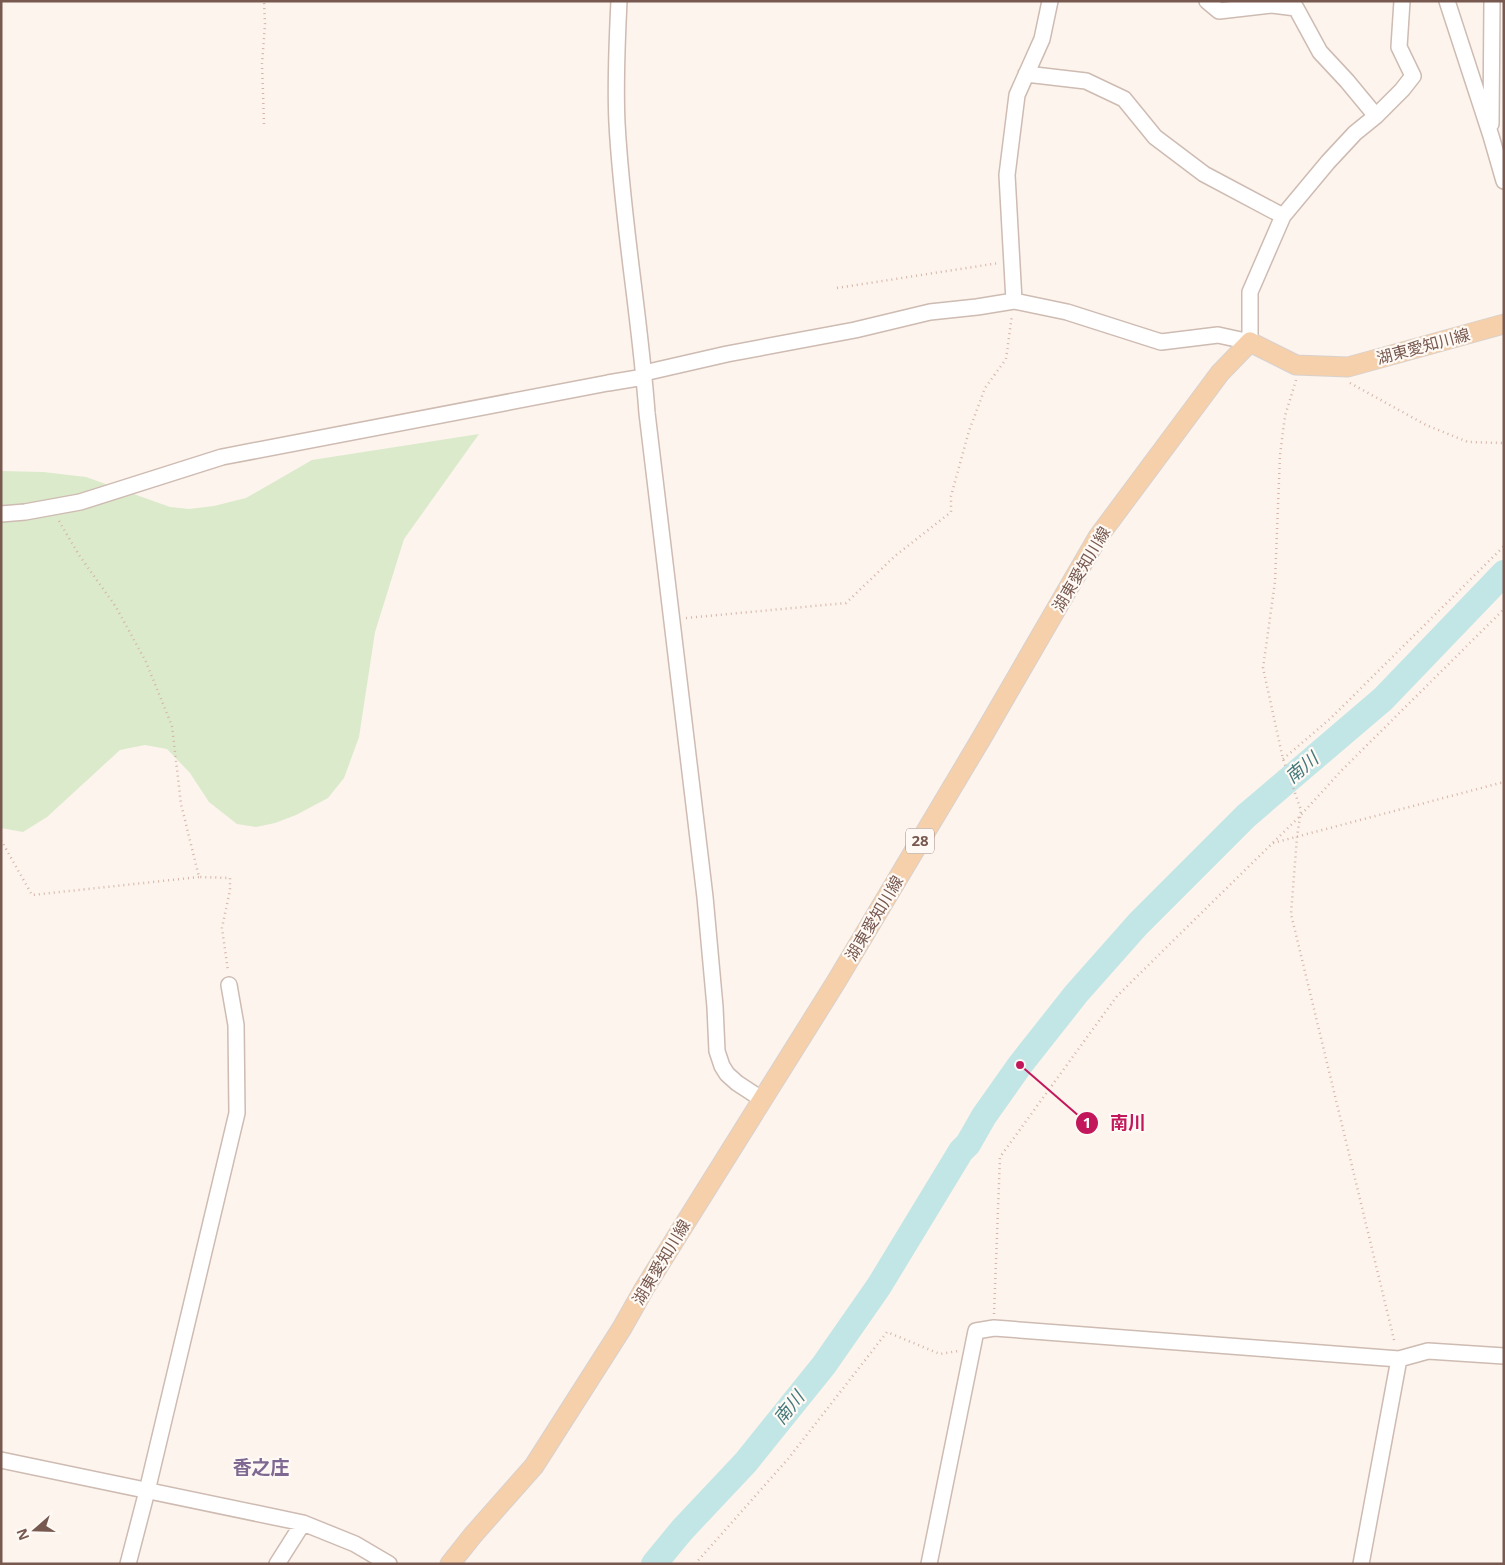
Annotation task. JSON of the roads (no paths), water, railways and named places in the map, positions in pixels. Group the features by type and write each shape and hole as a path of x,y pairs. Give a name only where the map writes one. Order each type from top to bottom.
{"main road":[{"name":"湖東愛知川線","path":"450,1564 534,1466 622,1328 644,1289 836,982 981,739 1098,537 1220,374 1250,342 1296,365 1348,367 1504,324"}],"street":[{"path":"619,1 616,72 617,123 621,171 647,413 705,897 717,1051 727,1074 737,1084 763,1100"},
{"path":"1014,301 1007,175 1017,95 1042,39 1050,1"},
{"path":"1207,1 1219,11 1272,5 1296,8 1320,52 1348,81 1376,116"},
{"path":"1,514 25,512 80,502 222,456 644,375 727,354 855,330 930,312 1014,301 1067,312 1161,342 1218,335 1250,342 1250,292 1283,216 1328,162 1355,133 1376,116 1402,90 1413,76 1399,47 1402,1"},
{"path":"1447,1 1504,181"},
{"path":"1491,136 1492,1"},
{"path":"1026,74 1086,81 1124,99 1155,136 1204,174 1283,216"},
{"path":"128,1564 237,1113 236,1025 230,985"},
{"path":"929,1564 976,1331 994,1328 1399,1359 1428,1351 1504,1356"},
{"path":"1361,1564 1399,1359"},
{"path":"1,1460 303,1523 355,1544 390,1564"},
{"path":"277,1564 303,1523"}],"waterway":[{"name":"南川","path":"654,1564 682,1530 746,1462 824,1365 879,1286 984,1116 1020,1065 1076,994 1138,924 1246,816 1383,699 1504,573"}],"place":[{"name":"南川","path":"1020,1065"}],"district":[{"name":"香之庄","path":"261,1467"}]}
